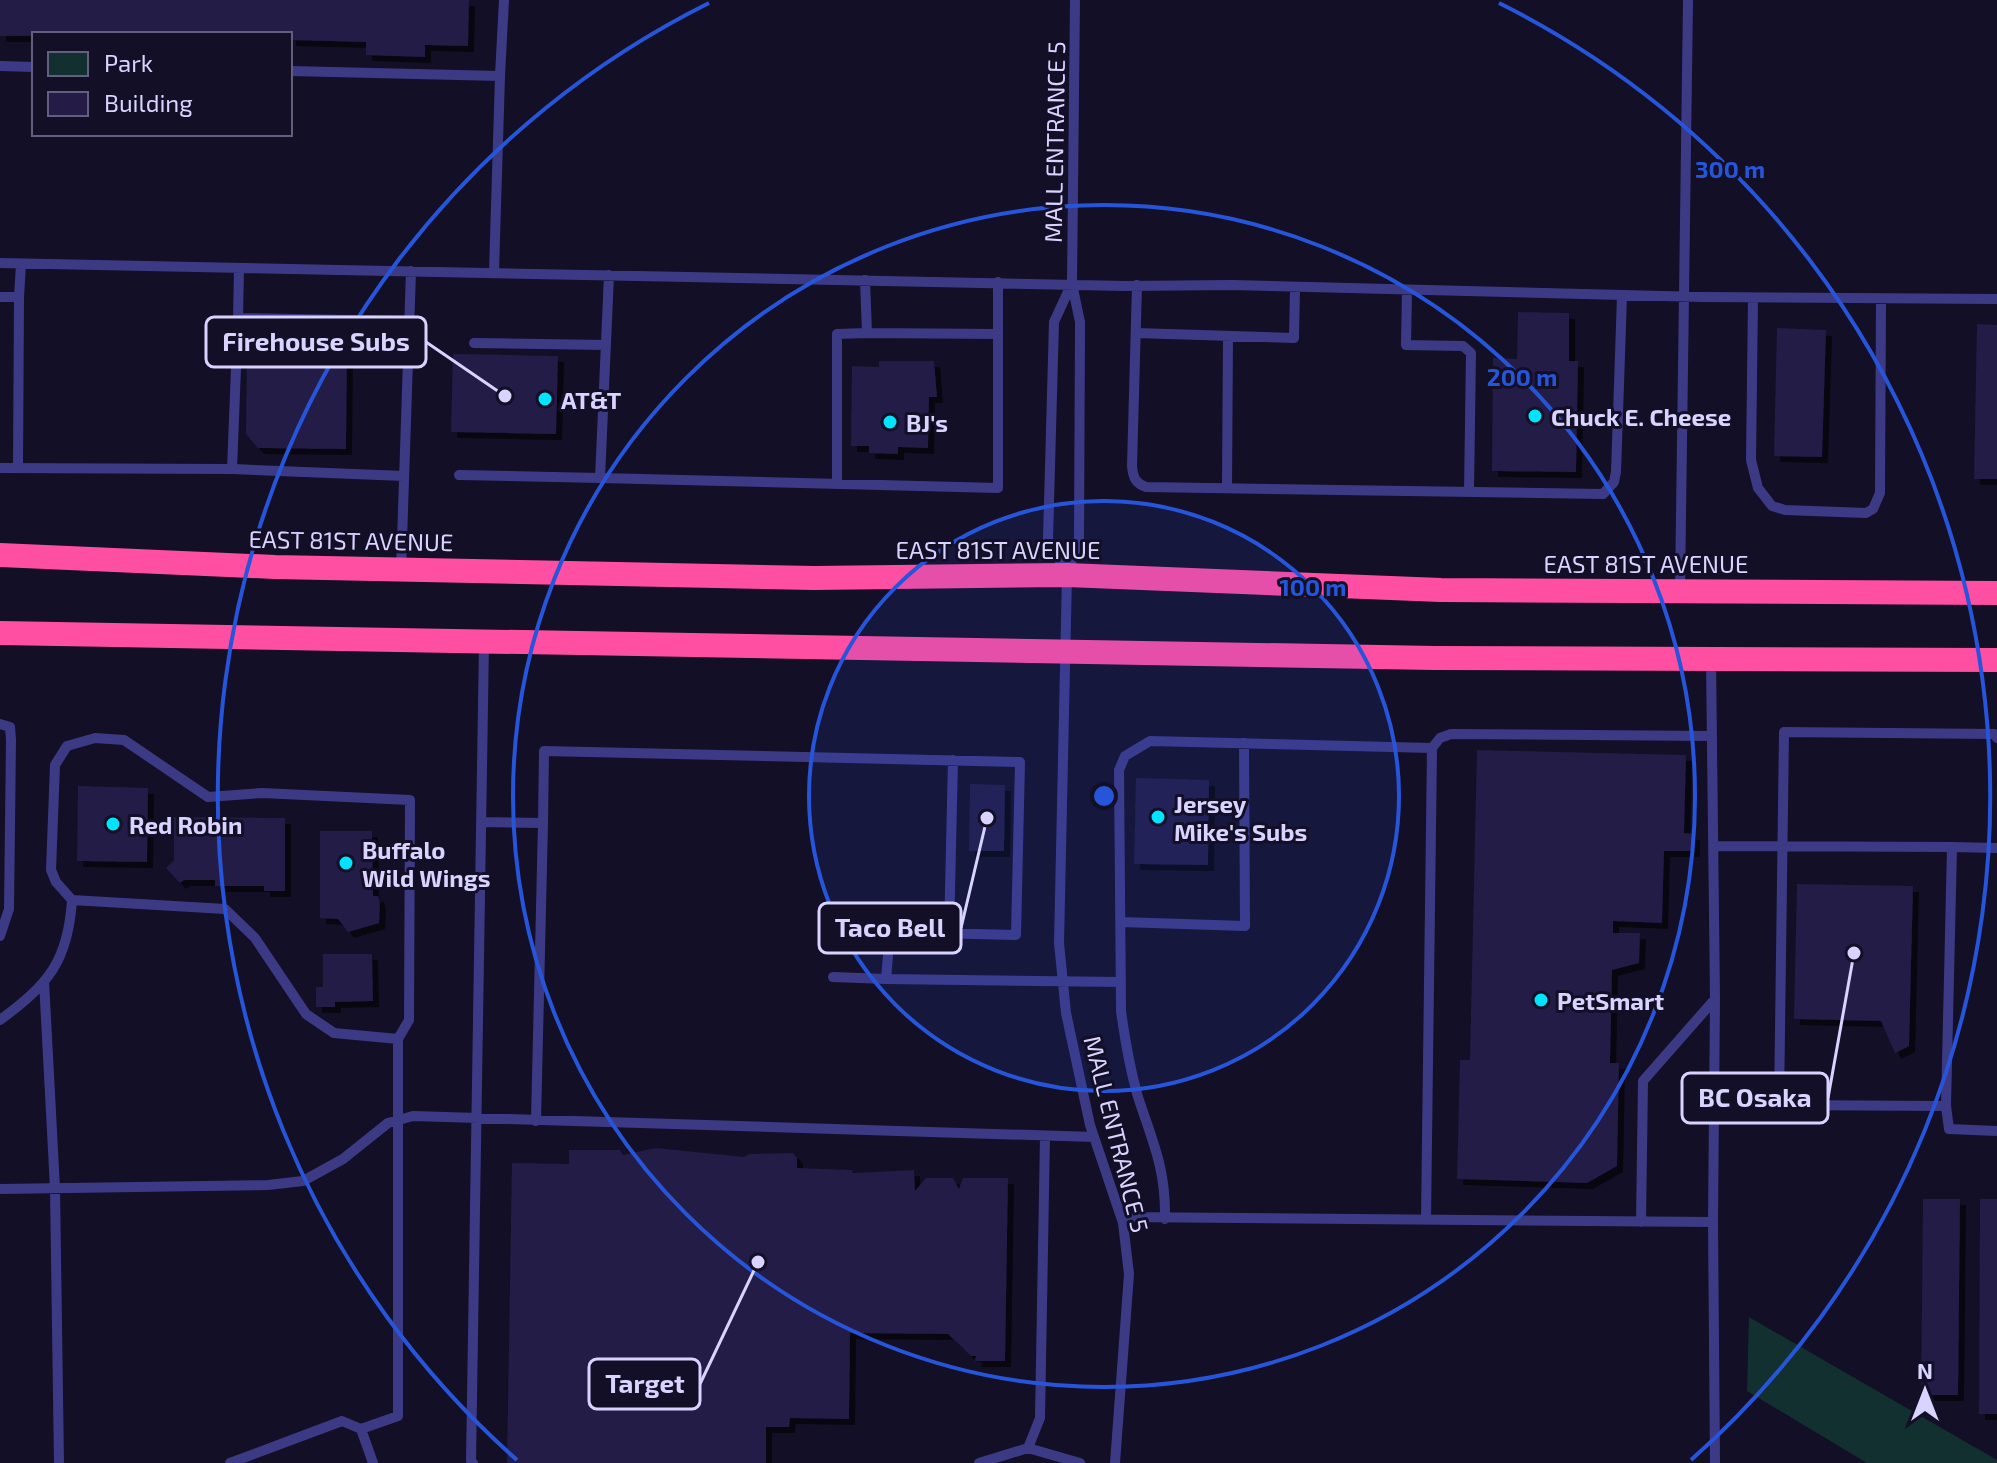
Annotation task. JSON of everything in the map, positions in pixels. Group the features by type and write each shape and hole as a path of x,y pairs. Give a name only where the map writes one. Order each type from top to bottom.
{"highway":[{"name":"EAST 81ST AVENUE","path":"0,555 401,570 814,578 1067,575 1441,590 1997,593"},
{"path":"0,633 1435,658 1997,660"}],"lane":[{"path":"494,272 504,0"},
{"name":"MALL ENTRANCE 5","path":"1075,0 1072,284 1080,322 1079,539 1067,575 1059,943 1066,1013 1094,1137 1121,1217 1129,1274 1115,1463"},
{"path":"1680,591 1688,0"},
{"path":"0,66 32,67"},
{"path":"292,71 500,76"},
{"path":"0,263 1622,296 1997,299"},
{"path":"18,468 21,264"},
{"path":"232,469 239,268"},
{"path":"401,570 411,271"},
{"path":"600,478 609,275"},
{"path":"865,280 867,333"},
{"path":"459,475 998,488 998,282"},
{"name":"MALL ENTRANCE 5","path":"1067,575 1048,539 1054,322 1072,284"},
{"path":"1137,285 1132,476 1138,484 1146,487 1603,494 1609,490 1616,472 1622,296"},
{"path":"1136,333 1294,338 1295,287"},
{"path":"1407,290 1406,345 1463,346 1471,353 1469,491"},
{"path":"0,297 19,297"},
{"path":"1753,298 1751,460 1758,488 1772,506 1785,510 1866,513 1873,509 1880,493 1881,299"},
{"path":"238,318 409,321"},
{"path":"837,484 837,334 998,334"},
{"path":"1227,488 1228,336"},
{"path":"474,343 606,345"},
{"path":"0,468 232,469 404,476"},
{"path":"473,1463 484,640"},
{"path":"1711,659 1715,1463"},
{"path":"0,724 10,727 11,740 9,909 0,936"},
{"path":"1946,1106 1779,1105 1784,732 1994,734 1997,738"},
{"path":"1426,1219 1432,748 1440,738 1451,734 1712,736"},
{"path":"230,1463 342,1421 361,1429 398,1416 398,1039 409,1020 410,800 262,793 208,797 124,740 95,738 67,746 55,765 51,870 56,882 72,900 225,909 255,938 306,1014 334,1033 398,1039"},
{"path":"1165,1219 1165,1187 1158,1153 1125,1048 1121,1011 1119,770 1125,756 1150,741 1432,748"},
{"path":"1121,922 1245,926 1244,743"},
{"path":"536,1121 544,751 1020,762 1016,935 890,932 886,979"},
{"path":"949,934 953,760"},
{"path":"481,822 543,823"},
{"path":"1713,846 1997,848"},
{"path":"1952,847 1946,1106 1949,1129 1997,1131"},
{"path":"0,1020 26,1001 56,968 70,931 72,900"},
{"path":"833,977 1121,982"},
{"path":"44,981 55,1188 59,1463"},
{"path":"1641,1222 1643,1081 1715,999"},
{"path":"0,1189 268,1185 303,1181 343,1159 388,1123 413,1116 1094,1137"},
{"path":"1028,1448 1040,1418 1045,1136"},
{"path":"1121,1217 1713,1222"},
{"path":"361,1429 373,1463"},
{"path":"979,1463 1028,1448 1080,1463"}],"green space":[{"path":"1749,1317 1997,1460 1997,1463 1867,1463 1747,1391"}],"building":[{"path":"0,0 469,0 468,46 425,45 425,57 366,55 366,42 292,40 292,32 32,32 32,36 0,36"},
{"name":"Chuck E. Cheese","path":"1518,312 1569,313 1569,361 1578,361 1576,472 1492,471 1493,358 1517,359"},
{"path":"1977,324 1997,325 1997,479 1974,479"},
{"path":"1777,328 1826,330 1822,457 1774,456"},
{"path":"247,348 347,350 346,449 258,448 246,434"},
{"path":"453,354 558,356 556,434 451,432"},
{"name":"BJ's","path":"879,361 934,361 937,397 929,397 928,448 898,447 898,454 869,453 869,446 851,446 852,366 879,367"},
{"path":"1477,750 1686,755 1684,833 1694,834 1694,851 1664,851 1662,923 1613,921 1613,933 1640,933 1639,963 1612,970 1610,1063 1619,1063 1617,1166 1587,1183 1457,1179 1460,1060 1470,1060"},
{"path":"1136,778 1209,780 1208,865 1134,864"},
{"path":"970,784 1005,785 1004,851 969,851"},
{"name":"Red Robin","path":"78,786 148,788 147,862 77,861"},
{"path":"174,817 285,818 285,891 264,891 264,886 215,886 215,880 184,880 180,883 166,868 174,860"},
{"name":"Buffalo Wild Wings","path":"320,831 372,831 373,896 378,896 380,904 379,923 348,932 338,919 320,918"},
{"path":"1797,884 1913,886 1909,1046 1895,1053 1881,1021 1794,1019"},
{"path":"323,954 372,954 373,1001 335,1002 335,1007 316,1007 316,987 323,987"},
{"path":"656,1148 744,1157 750,1154 793,1153 797,1158 797,1168 852,1170 853,1173 914,1170 915,1191 926,1178 953,1178 959,1189 963,1178 1008,1178 1005,1361 975,1361 976,1356 971,1356 948,1334 850,1333 849,1419 790,1418 789,1427 766,1427 766,1463 507,1463 512,1163 569,1164 569,1150 620,1150 623,1155"},
{"path":"1923,1199 1960,1199 1958,1395 1921,1395"},
{"path":"1980,1199 1997,1199 1997,1414 1979,1414"}],"place":[{"name":"Firehouse Subs","path":"505,396"},
{"name":"AT&T","path":"545,399"},
{"name":"Chuck E. Cheese","path":"1535,416"},
{"name":"BJ's","path":"890,422"},
{"name":"Jersey Mike's Subs","path":"1158,817"},
{"name":"Taco Bell","path":"987,818"},
{"name":"Red Robin","path":"113,824"},
{"name":"Buffalo Wild Wings","path":"346,863"},
{"name":"BC Osaka","path":"1854,953"},
{"name":"PetSmart","path":"1541,1000"},
{"name":"Target","path":"758,1262"}]}
